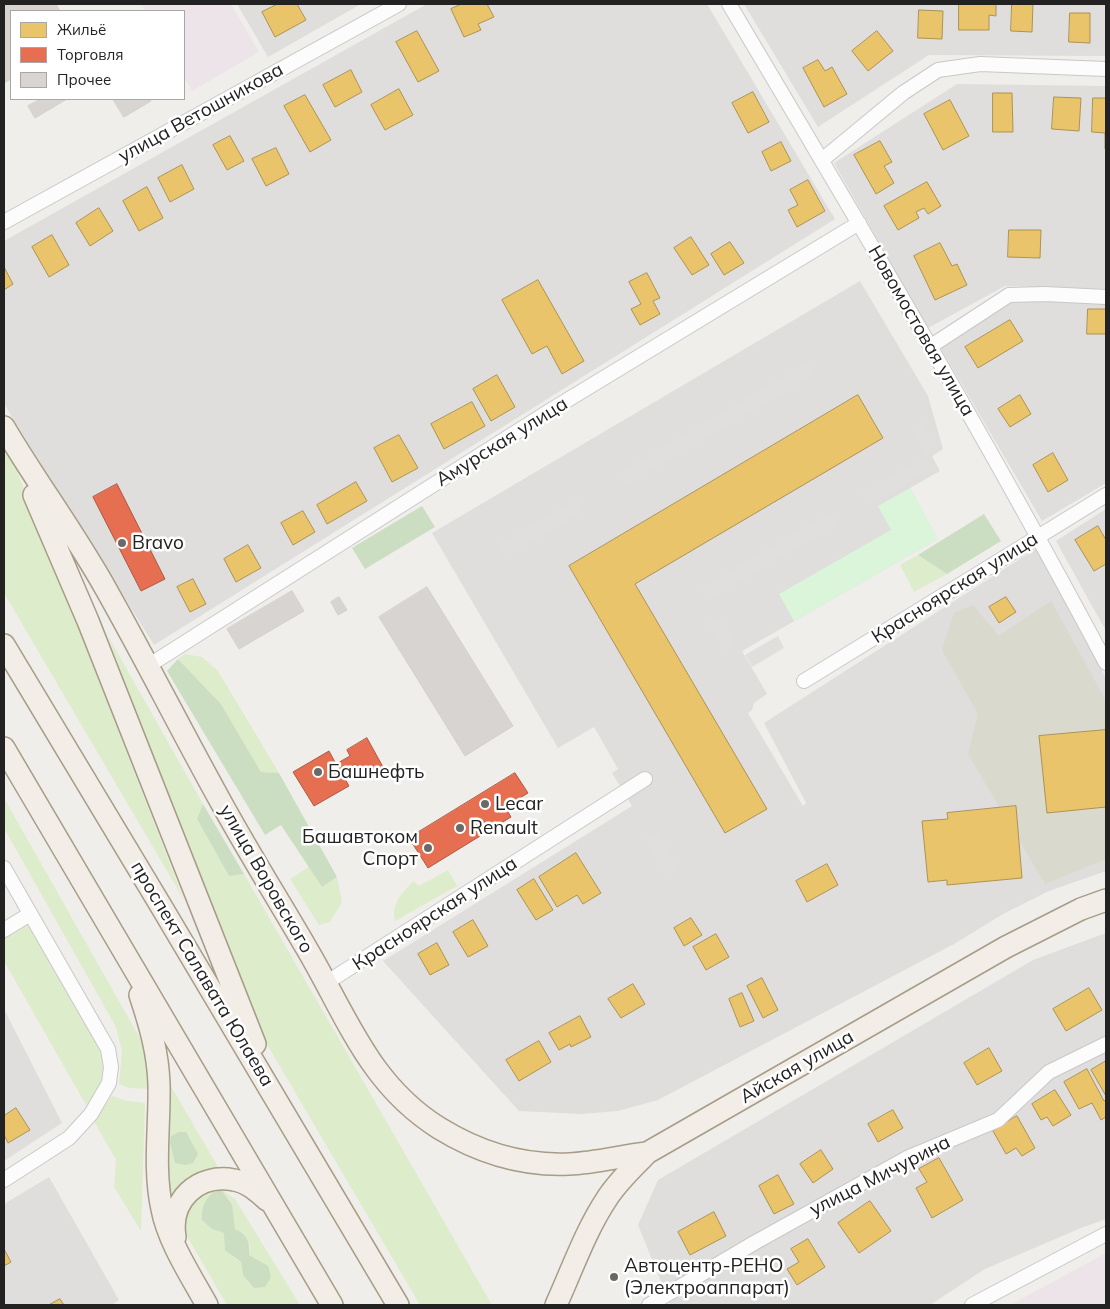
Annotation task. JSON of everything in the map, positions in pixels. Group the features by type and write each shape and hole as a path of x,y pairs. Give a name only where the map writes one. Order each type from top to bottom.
{"main road":[{"name":"улица Воровского","path":"9,435 106,589 223,806 370,1062 389,1086 437,1127 463,1142 493,1154 540,1162 570,1164 647,1153"},
{"path":"9,435 88,620 264,1065 294,1130"},
{"name":"проспект Салавата Юлаева","path":"4,645 398,1305"},
{"path":"4,748 332,1305"},
{"name":"Айская улица","path":"556,1305 606,1199 618,1183 647,1153 1006,947 1081,910 1106,900"},
{"path":"124,950 148,1019 157,1056 159,1084 159,1195 167,1228 207,1305"},
{"path":"178,1249 174,1231 178,1206 192,1188 204,1182 218,1179 234,1180 248,1185 274,1207"}],"street":[{"name":"улица Ветошникова","path":"4,222 399,4"},
{"name":"Новомостовая улица","path":"729,4 931,346 1039,536 1106,663"},
{"path":"822,160 903,93 938,70 980,64 1106,69"},
{"name":"Амурская улица","path":"148,666 551,410 859,223"},
{"path":"931,346 1009,295 1045,294 1106,297"},
{"name":"Красноярская улица","path":"804,681 1106,495"},
{"name":"Красноярская улица","path":"326,983 645,780"},
{"path":"4,868 108,1049 111,1067 109,1083 91,1114 69,1138 4,1180"},
{"path":"4,930 30,914"},
{"name":"улица Мичурина","path":"649,1305 754,1243 907,1158 998,1120 1049,1072 1106,1044"},
{"path":"972,1305 1106,1234"}],"shaded area":[{"path":"141,4 231,4 259,52 192,91 185,79 185,10 145,10"},
{"path":"237,4 361,4 268,57"},
{"path":"427,4 707,4 835,219 154,645 4,404 4,241"},
{"path":"744,4 1106,4 1106,56 929,55 818,127"},
{"path":"957,84 1106,86 1106,289 1005,286 928,328 834,163"},
{"path":"860,281 928,396 943,449 932,456 940,471 910,488 938,539 742,651 767,694 754,703 752,710 748,713 803,806 806,803 764,723 1037,548 1106,678 1106,871 1049,891 1003,914 954,944 658,1100 618,1111 581,1114 519,1111 383,961 632,806 612,773 618,769 594,727 558,748 432,533"},
{"path":"1019,298 1106,303 1106,483 1042,521 940,347"},
{"path":"808,362 815,374 626,485 620,473"},
{"path":"922,421 939,449 927,456 911,428"},
{"path":"926,456 933,468 868,506 861,494"},
{"path":"577,499 584,511 506,556 499,544"},
{"path":"1106,509 1106,631 1056,541"},
{"path":"831,512 837,524 707,601 700,589"},
{"path":"1051,601 1106,701 1106,859 1045,884 968,754 978,714 942,650 954,613 973,605 999,636"},
{"path":"720,617 736,644 725,651 708,623"},
{"path":"778,636 784,648 752,667 745,655"},
{"path":"657,832 679,869 667,876 645,839"},
{"path":"1106,933 1106,1219 985,1269 930,1305 669,1305 638,1225 658,1180 1033,960"},
{"path":"4,1009 62,1123 4,1161"},
{"path":"49,1177 119,1300 112,1305 4,1305 4,1204"},
{"path":"1106,1253 1106,1305 1010,1305"}],"green space":[{"path":"4,444 17,471 184,900 4,593"},
{"path":"910,488 938,539 794,621 779,594 891,530 878,506"},
{"path":"422,506 435,527 365,569 352,548"},
{"path":"984,514 1001,541 947,574 918,555"},
{"path":"918,555 947,574 914,592 900,565"},
{"path":"108,636 203,804 197,819 229,876 244,874 492,1305 420,1305 248,1012"},
{"path":"185,654 202,657 218,671 279,773 261,772 221,704 178,659"},
{"path":"178,659 221,704 261,772 279,773 337,877 322,887 281,825 265,835 167,671"},
{"path":"4,798 141,1040 148,1063 150,1089 129,1088 119,1084 122,1051 116,1027 4,828"},
{"path":"203,804 244,874 229,876 197,819"},
{"path":"309,867 322,887 337,877 342,902 330,922 319,925 290,879"},
{"path":"448,870 457,886 395,921 396,904 401,894 413,881 419,886"},
{"path":"27,921 104,1051 105,1062 101,1087 86,1105 4,961 4,935"},
{"path":"168,1081 218,1167 212,1171 188,1177 166,1195"},
{"path":"112,1096 127,1101 145,1103 141,1231 114,1187 116,1160 94,1121"},
{"path":"179,1132 186,1132 198,1154 193,1163 185,1165 175,1163 170,1142 171,1136"},
{"path":"216,1189 212,1229 224,1233 234,1258 241,1262 243,1275 268,1267 249,1255 250,1247 243,1233 235,1229 229,1200 221,1189 235,1199 300,1305 227,1305 181,1226 188,1201"},
{"path":"216,1189 221,1189 232,1205 235,1229 247,1239 249,1255 268,1266 271,1277 265,1287 254,1288 243,1275 241,1262 225,1250 224,1233 212,1229 202,1220 202,1210 205,1203"}],"building: Жильё":[{"path":"278,4 297,4 306,20 275,37 262,12"},
{"path":"462,4 487,4 494,17 478,24 481,30 464,37 451,9"},
{"path":"959,4 996,4 996,16 989,15 989,30 959,30"},
{"path":"1012,4 1033,4 1032,32 1011,31"},
{"path":"919,10 943,11 942,39 918,38"},
{"path":"1070,13 1090,13 1090,43 1069,42"},
{"path":"417,31 439,71 418,82 396,42"},
{"path":"877,31 893,51 868,71 852,51"},
{"path":"818,60 825,71 832,67 847,94 824,107 803,68"},
{"path":"351,70 362,92 335,107 323,85"},
{"path":"399,89 413,115 385,130 371,105"},
{"path":"753,92 769,122 748,133 732,103"},
{"path":"993,93 1012,93 1013,132 993,132"},
{"path":"305,95 331,140 310,152 284,106"},
{"path":"1054,97 1081,98 1079,131 1052,129"},
{"path":"1093,98 1106,98 1106,149 1105,133 1092,132"},
{"path":"950,100 969,136 943,150 924,114"},
{"path":"230,136 244,161 227,170 213,145"},
{"path":"880,141 892,162 884,166 894,183 876,194 854,155"},
{"path":"781,142 791,161 771,171 762,152"},
{"path":"276,148 289,174 266,186 252,159"},
{"path":"182,165 194,189 170,202 158,178"},
{"path":"808,180 825,211 797,227 788,210 798,205 790,190"},
{"path":"927,182 941,206 928,214 924,208 916,212 919,218 898,230 884,206"},
{"path":"147,187 163,218 139,231 123,201"},
{"path":"99,208 113,231 90,246 76,223"},
{"path":"1009,230 1041,230 1040,258 1008,257"},
{"path":"52,235 69,265 49,277 32,247"},
{"path":"691,237 709,265 692,275 674,248"},
{"path":"730,242 744,263 724,275 711,254"},
{"path":"940,243 952,266 957,264 967,285 935,300 914,256"},
{"path":"4,267 13,284 4,290"},
{"path":"647,273 660,298 653,301 660,314 640,325 631,309 641,304 629,282"},
{"path":"538,280 584,361 562,374 547,346 532,354 502,300"},
{"path":"1088,309 1106,309 1106,334 1087,334"},
{"path":"1010,320 1023,341 978,368 965,347"},
{"path":"497,375 515,407 491,421 473,389"},
{"path":"858,395 883,438 635,584 767,809 725,833 569,566"},
{"path":"1020,395 1031,414 1010,427 998,409"},
{"path":"472,402 485,426 444,449 431,424"},
{"path":"399,435 418,468 392,482 374,448"},
{"path":"1053,453 1068,480 1048,492 1033,465"},
{"path":"356,482 367,501 327,524 317,505"},
{"path":"303,511 315,532 293,545 281,523"},
{"path":"1098,526 1106,540 1106,564 1094,571 1075,540"},
{"path":"248,545 261,568 236,582 224,559"},
{"path":"193,579 206,604 190,612 177,587"},
{"path":"1006,597 1016,612 999,623 989,607"},
{"path":"1106,730 1106,807 1047,813 1039,736"},
{"path":"1016,806 1022,878 947,885 947,880 928,882 922,821 948,819 947,813"},
{"path":"576,853 601,893 583,904 577,895 557,907 539,877"},
{"path":"827,864 838,885 807,902 796,881"},
{"path":"534,879 553,910 536,920 517,890"},
{"path":"691,918 702,935 684,946 674,928"},
{"path":"473,920 488,946 468,957 453,932"},
{"path":"716,934 729,957 706,970 693,947"},
{"path":"437,943 449,965 430,975 418,954"},
{"path":"762,978 778,1010 763,1018 747,986"},
{"path":"633,984 645,1004 621,1018 608,999"},
{"path":"1089,988 1102,1010 1066,1031 1053,1009"},
{"path":"742,993 754,1021 740,1027 729,999"},
{"path":"580,1016 591,1037 571,1047 570,1044 559,1050 549,1033"},
{"path":"539,1041 551,1062 519,1081 506,1060"},
{"path":"989,1048 1002,1071 977,1085 964,1063"},
{"path":"1106,1061 1106,1096 1091,1070"},
{"path":"1087,1069 1104,1101 1106,1100 1106,1117 1101,1120 1092,1103 1079,1109 1064,1082"},
{"path":"1055,1090 1071,1115 1053,1126 1047,1117 1041,1120 1032,1104"},
{"path":"16,1108 30,1130 8,1143 4,1135 4,1116"},
{"path":"893,1110 903,1128 878,1142 868,1124"},
{"path":"1017,1116 1035,1148 1022,1156 1016,1148 1006,1154 993,1131"},
{"path":"821,1150 833,1169 813,1183 800,1164"},
{"path":"939,1158 963,1200 932,1218 916,1188 927,1182 919,1169"},
{"path":"778,1175 794,1204 774,1214 759,1186"},
{"path":"870,1201 891,1231 859,1253 838,1223"},
{"path":"714,1212 726,1236 690,1255 678,1232"},
{"path":"808,1239 825,1267 797,1285 787,1269 799,1262 791,1249"},
{"path":"4,1249 11,1262 4,1266"},
{"path":"60,1299 64,1305 49,1305"}],"building: Торговля":[{"path":"117,484 165,579 141,591 93,497"},
{"name":"Башнефть","path":"367,738 383,767 364,778 356,764 341,772 349,786 314,806 293,772 329,751 336,764 350,756 347,750"},
{"name":"Renault","path":"515,773 528,793 505,807 511,817 428,868 409,838"}],"building: Прочее":[{"path":"4,4 56,4 59,10 10,10 10,80 4,83"},
{"path":"39,100 65,100 35,118 28,106"},
{"path":"114,100 150,100 151,101 124,117"},
{"path":"427,587 513,726 465,756 379,617"},
{"path":"292,591 304,611 239,649 227,629"},
{"path":"339,597 347,610 338,615 331,602"}],"place":[{"name":"Bravo","path":"122,543"},
{"name":"Башнефть","path":"318,772"},
{"name":"Lecar","path":"485,804"},
{"name":"Renault","path":"460,828"},
{"name":"Башавтоком Спорт","path":"428,848"},
{"name":"Автоцентр-РЕНО (Электроаппарат)","path":"614,1277"}]}
